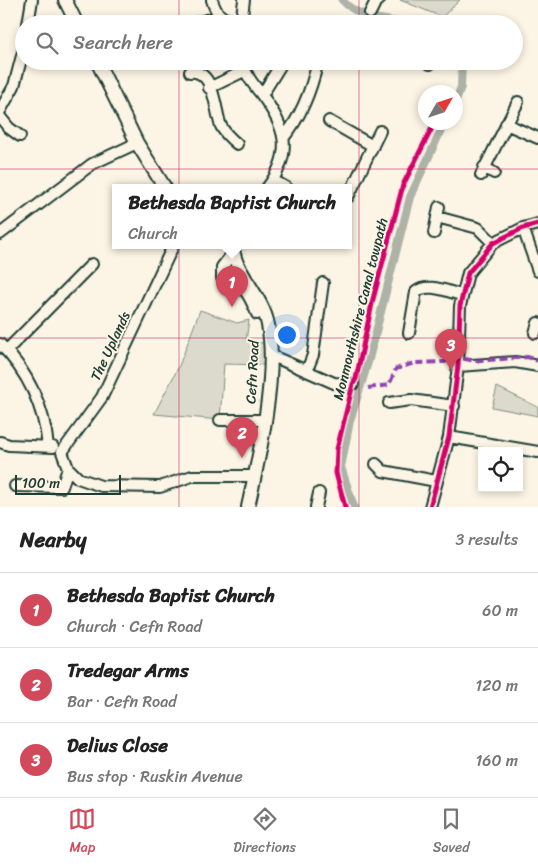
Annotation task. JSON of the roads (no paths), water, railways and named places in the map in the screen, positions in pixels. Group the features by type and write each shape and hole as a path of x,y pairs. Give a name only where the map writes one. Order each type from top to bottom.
{"main road":[{"path":"65,0 72,15"},
{"path":"101,70 137,143 163,184"},
{"name":"Cefn Road","path":"232,250 264,309 268,325 270,355 264,420 256,444 255,476 248,507"}],"street":[{"path":"30,15 32,0"},
{"path":"212,0 218,15"},
{"path":"242,15 244,0"},
{"path":"370,13 375,1"},
{"path":"0,111 14,86 18,70"},
{"path":"210,88 237,70"},
{"path":"246,70 281,124 284,137 284,151 270,184"},
{"path":"262,95 278,70"},
{"path":"284,137 299,113 316,70"},
{"path":"190,72 203,76 215,94 221,126 227,136 237,144"},
{"path":"494,173 483,171 518,102"},
{"path":"0,117 20,136"},
{"path":"329,121 372,146"},
{"path":"506,124 538,138"},
{"path":"352,188 380,131"},
{"path":"0,234 92,164 137,143"},
{"path":"434,233 438,212 478,228 493,243"},
{"path":"430,507 449,437 458,366 462,295 468,273 493,243 523,228 538,224"},
{"path":"523,228 538,271"},
{"name":"The Uplands","path":"62,452 102,397 172,249"},
{"path":"232,250 222,267 222,276 233,277 238,282 256,314"},
{"path":"48,446 45,421 40,406 23,372 3,347 92,264"},
{"path":"307,370 313,355 323,283"},
{"path":"409,333 416,292 420,288 426,286 462,295"},
{"path":"270,355 334,382 353,384"},
{"path":"458,366 515,362 538,366"},
{"path":"389,403 411,400 454,406"},
{"path":"220,420 264,420"},
{"path":"449,437 538,452"},
{"path":"0,442 9,445 48,446 62,452 68,468 78,478 102,486 160,487 192,476 255,476"},
{"path":"376,464 383,471 436,481"},
{"path":"15,486 62,487 68,468"},
{"path":"316,507 319,493"}],"waterway":[{"path":"342,0 349,7 364,15"},
{"path":"461,85 462,70"},
{"path":"354,507 341,467 350,421 369,359 410,197 441,130"}],"place":[{"name":"Bethesda Baptist Church","path":"232,307"},
{"name":"Delius Close","path":"451,370"},
{"name":"Tredegar Arms","path":"242,458"}]}
